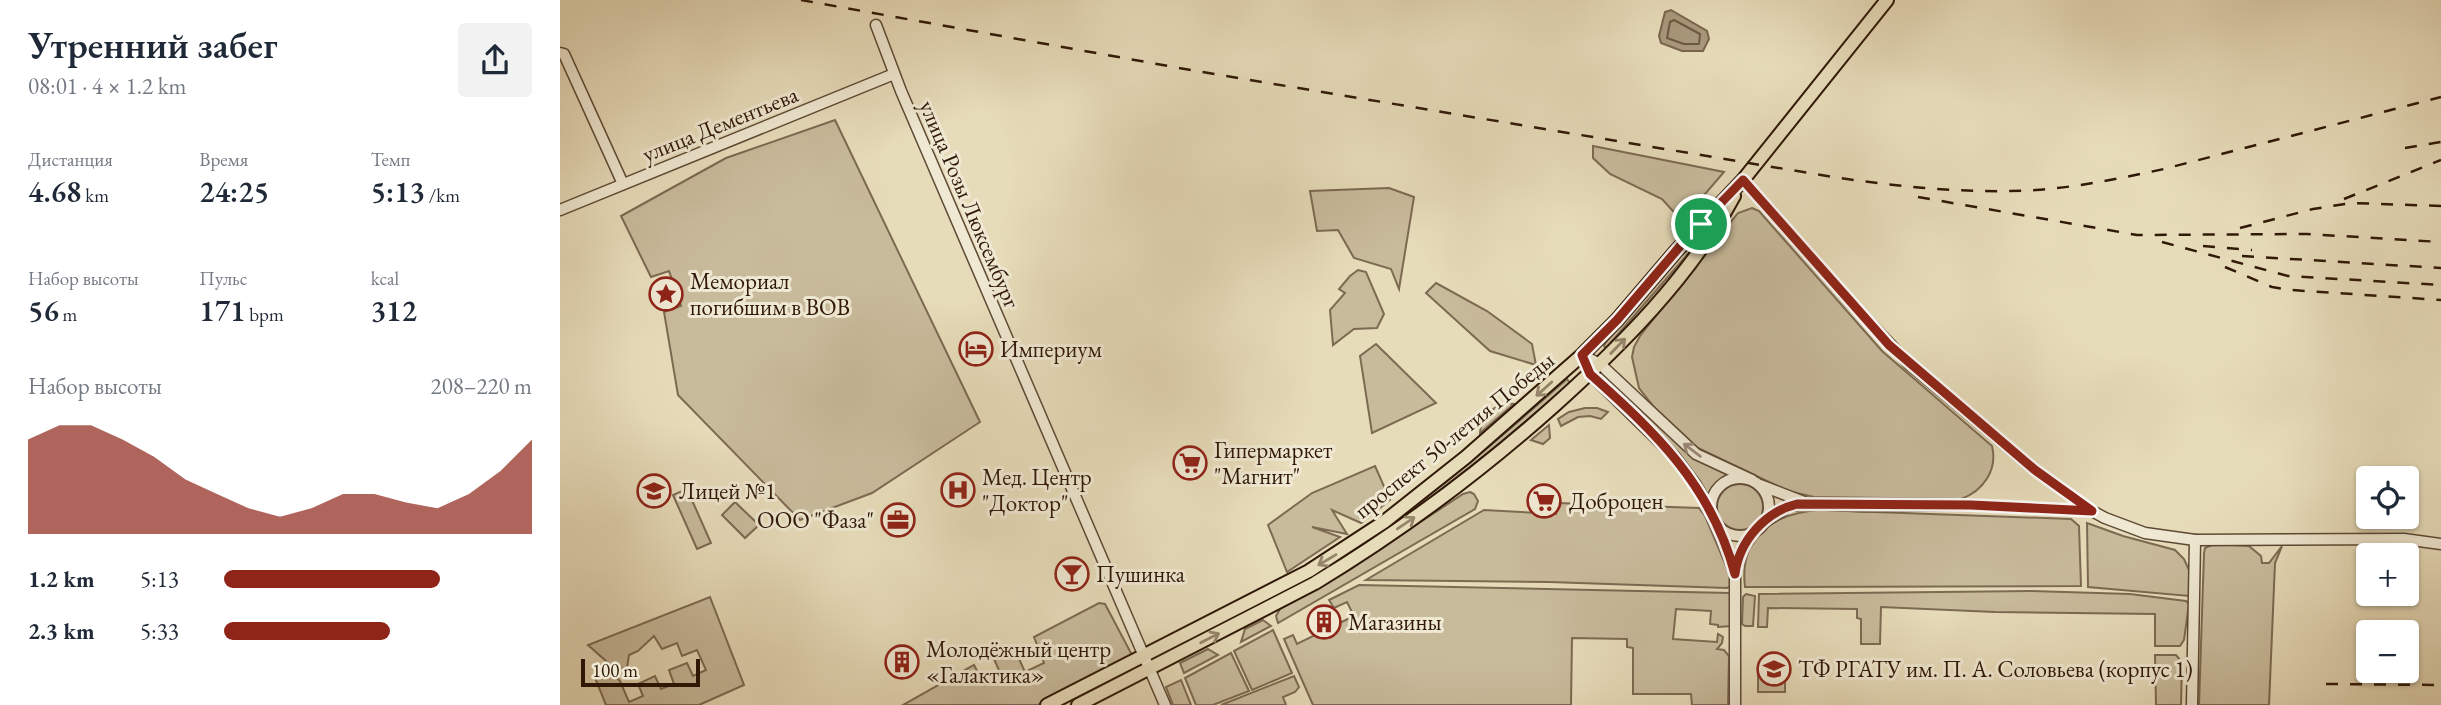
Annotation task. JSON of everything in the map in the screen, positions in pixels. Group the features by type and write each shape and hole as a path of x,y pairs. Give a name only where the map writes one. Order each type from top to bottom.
{"main road":[{"path":"1743,180 1887,0"},
{"name":"проспект 50-летия Победы","path":"1047,705 1309,571 1384,522 1466,457 1582,355 1743,180"},
{"name":"проспект 50-летия Победы","path":"1078,705 1346,565 1462,485 1590,374 1631,333 1703,247 1743,180"}],"street":[{"name":"улица Розы Люксембург","path":"876,25 894,74 1165,705"},
{"path":"560,53 564,54 622,184"},
{"name":"улица Дементьева","path":"560,210 894,74"},
{"path":"1743,180 1889,345 2035,470 2092,511 2132,530 2195,540 2404,539 2441,544"},
{"path":"1582,355 1600,364 1686,447 1705,459 1787,497 1812,503 1861,506 1971,505 2092,511"},
{"path":"1582,355 1590,374 1675,457 1696,485 1717,524 1735,574"},
{"path":"1712,513 1715,491 1733,478 1755,482 1768,500 1769,511 1765,522"},
{"path":"1735,705 1735,574 1742,547 1765,522 1789,506 1812,503"},
{"path":"1717,524 1736,536 1756,531"},
{"path":"2192,705 2195,540"}],"shaded area":[{"path":"835,120 980,422 872,493 800,520 678,395 664,312 681,306 669,271 651,277 621,216 726,158"},
{"path":"1593,146 1724,172 1682,221 1662,199 1610,174 1593,158"},
{"path":"1389,188 1414,197 1399,289 1391,269 1354,258 1338,230 1317,231 1310,191"},
{"path":"1752,208 1759,211 1882,351 1992,446 1991,471 1976,491 1961,499 1814,497 1788,491 1698,448 1654,407 1639,388 1632,357 1634,347 1738,213"},
{"path":"1706,227 1709,230 1606,348 1606,342"},
{"path":"1358,270 1366,272 1384,314 1377,328 1354,329 1333,345 1330,310 1345,293 1339,289"},
{"path":"1436,283 1487,311 1532,344 1536,365 1490,351 1426,293"},
{"path":"1376,344 1436,403 1372,433 1360,356"},
{"path":"1567,379 1570,383 1509,435 1447,486 1382,533 1298,587 1173,651 1171,647 1282,590 1389,524 1458,472"},
{"path":"1631,400 1690,456 1728,475 1715,487 1709,498 1685,461 1627,404"},
{"path":"1514,404 1480,433 1488,414 1497,406"},
{"path":"1585,408 1608,412 1601,419 1578,417 1561,426 1558,419 1569,412"},
{"path":"1549,425 1550,438 1543,444 1531,440"},
{"path":"1375,466 1390,500 1361,523 1332,510 1347,534 1312,527 1340,537 1287,572 1268,525 1312,493"},
{"path":"1740,484 1757,490 1763,507 1757,524 1740,530 1723,524 1717,507 1723,490"},
{"path":"687,489 711,543 697,549 673,495"},
{"path":"1470,492 1478,501 1475,509 1278,623 1276,616 1280,609 1349,569"},
{"path":"735,502 759,525 745,538 722,515"},
{"path":"1558,503 1699,508 1730,575 1731,586 1366,580 1484,510 1556,514"},
{"path":"1820,510 2071,519 2079,526 2081,586 1745,587 1748,554 1763,530 1788,516"},
{"path":"2087,523 2175,550 2184,559 2189,570 2189,596 2088,587"},
{"path":"2214,544 2249,546 2261,556 2262,563 2269,563 2282,546 2275,563 2269,705 2199,705 2204,553 2205,548"},
{"path":"1359,585 1730,593 1732,626 1718,627 1710,624 1711,611 1676,609 1673,639 1717,642 1718,634 1723,637 1717,649 1724,650 1729,656 1728,705 1692,705 1691,694 1633,694 1633,648 1627,647 1627,639 1572,638 1571,705 1313,705 1284,639 1293,635 1297,644 1354,616 1347,602 1334,608 1329,600"},
{"path":"2031,591 2130,594 2186,601 2189,604 2184,640 2180,646 2155,646 2155,614 1881,607 1880,644 1861,644 1861,619 1857,618 1857,609 1768,608 1767,627 1758,627 1759,594"},
{"path":"1746,594 1755,596 1753,626 1742,624 1743,597"},
{"path":"710,597 744,685 699,705 606,705 595,678 613,673 620,681 629,702 643,696 638,684 655,676 661,689 674,684 669,670 687,663 693,676 706,670 697,650 682,656 677,643 662,649 654,636 638,651 629,655 627,668 615,669 588,645"},
{"path":"1099,603 1105,604 1132,655 1038,705 903,705 974,665 984,685 1002,677 994,659 1015,650 1025,672 1044,663 1034,637"},
{"path":"1263,620 1271,626 1241,642 1245,629"},
{"path":"1273,630 1292,673 1252,690 1234,651"},
{"path":"1208,649 1218,655 1184,673 1180,663"},
{"path":"1231,653 1249,691 1213,705 1196,705 1185,678"},
{"path":"2155,655 2176,655 2182,662 2181,705 2156,705"},
{"path":"1758,673 1785,673 1785,692 1758,692"},
{"path":"1294,676 1299,687 1295,692 1283,697 1286,705 1221,705"},
{"path":"1181,680 1191,705 1173,705 1166,687"}],"water":[{"path":"1671,10 1707,31 1709,39 1703,51 1682,51 1661,43 1659,36 1665,12"}],"railway":[{"path":"801,0 1196,71 1833,177 1909,187 2011,191 2068,187 2116,179 2441,97"},
{"path":"2405,148 2441,142"},
{"path":"2344,199 2441,160"},
{"path":"1918,197 2137,235 2307,234 2441,242"},
{"path":"2240,228 2313,209 2351,203 2441,206"},
{"path":"2162,242 2288,276 2441,285"},
{"path":"2203,246 2252,250"},
{"path":"2242,256 2441,268"},
{"path":"2225,267 2272,287 2291,290 2441,300"},
{"path":"2326,684 2441,685"}],"place":[{"name":"Мемориал погибшим в ВОВ","path":"666,294"},
{"name":"Империум","path":"976,349"},
{"name":"Гипермаркет \"Магнит\"","path":"1190,463"},
{"name":"Мед. Центр \"Доктор\"","path":"958,490"},
{"name":"Лицей №1","path":"654,491"},
{"name":"Доброцен","path":"1544,501"},
{"name":"ООО \"Фаза\"","path":"898,520"},
{"name":"Пушинка","path":"1072,574"},
{"name":"Магазины","path":"1324,622"},
{"name":"Молодёжный центр «Галактика»","path":"902,662"},
{"name":"ТФ РГАТУ им. П. А. Соловьева (корпус 1)","path":"1774,669"}],"route":[{"path":"1743,180 1889,345 1909,364 2035,470 2092,511 1971,505 1797,504 1772,516 1745,542 1739,554 1735,574 1712,513 1684,467 1590,374 1582,355 1601,338 1701,224 1743,180"}]}
